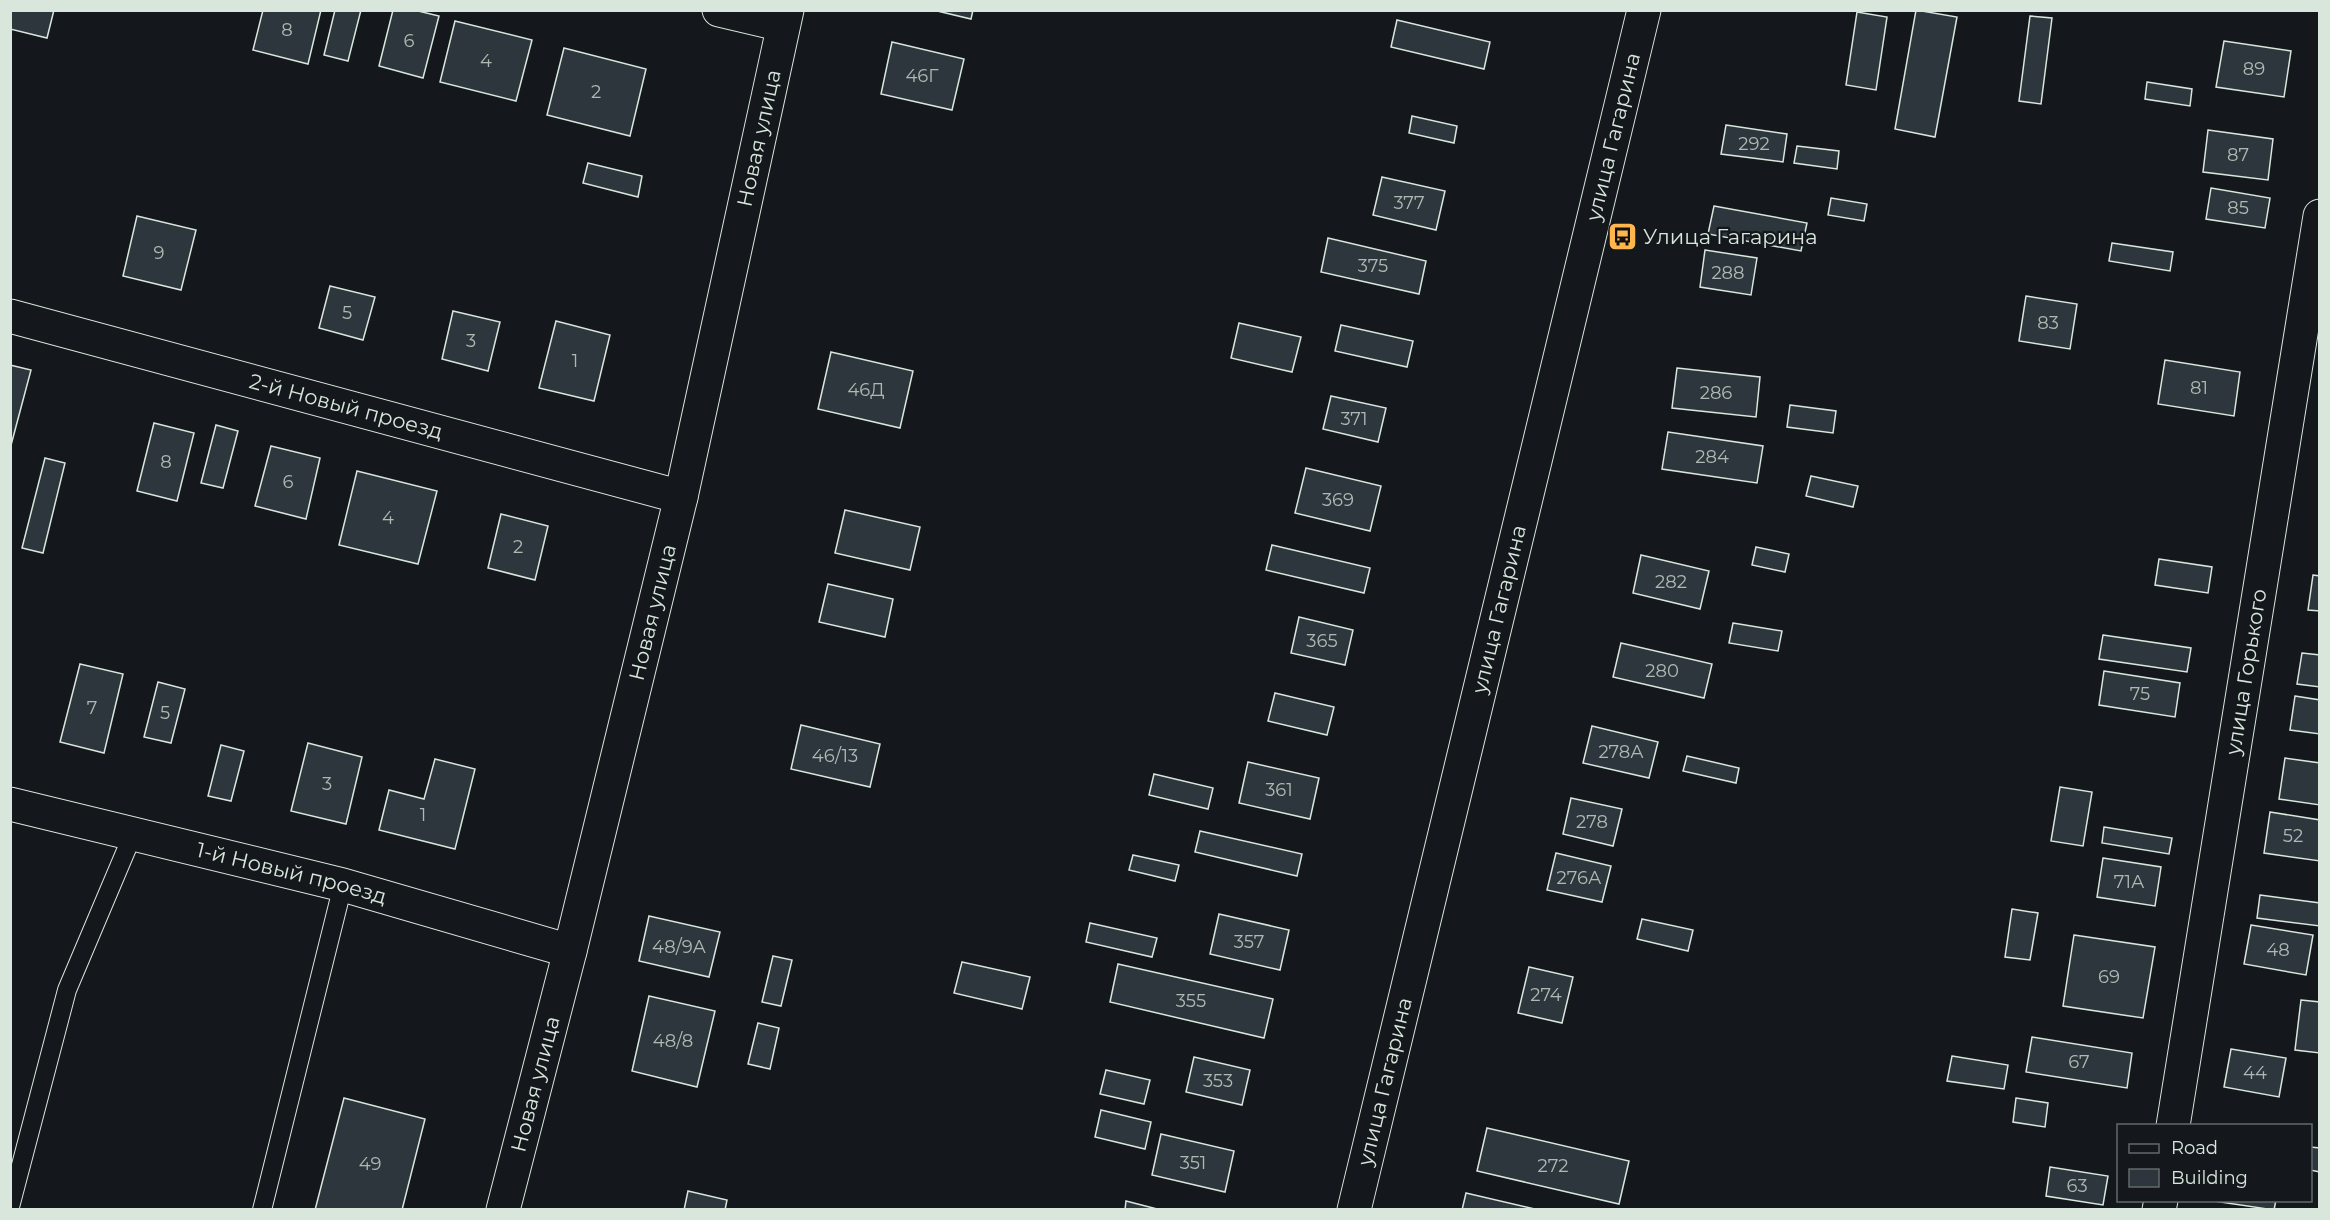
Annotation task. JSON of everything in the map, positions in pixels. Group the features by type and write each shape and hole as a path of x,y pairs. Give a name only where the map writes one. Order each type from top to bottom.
{"street":[{"path":"719,10 785,18"},
{"name":"улица Гагарина","path":"1354,1209 1644,10"},
{"name":"Новая улица","path":"503,1209 570,951 681,496 785,18"},
{"name":"улица Горького","path":"2173,1124 2319,216"},
{"name":"2-й Новый проезд","path":"10,316 681,496"},
{"name":"1-й Новый проезд","path":"10,804 343,885 570,951"}],"lane":[{"path":"10,1207 68,990 133,834"},
{"path":"262,1209 343,885"}],"building":[{"path":"10,10 54,10 47,38 10,29"},
{"path":"263,10 321,10 308,64 253,50"},
{"path":"335,10 361,10 348,61 324,55"},
{"path":"393,10 414,10 439,16 423,78 379,66"},
{"path":"933,10 973,10 971,19"},
{"path":"1916,10 1957,17 1935,137 1895,129"},
{"path":"1857,12 1887,17 1876,90 1846,85"},
{"path":"2030,16 2052,18 2041,104 2019,101"},
{"path":"1397,20 1490,42 1484,69 1391,47"},
{"path":"455,21 532,40 516,101 440,82"},
{"path":"2224,41 2291,51 2284,97 2216,87"},
{"path":"892,42 964,59 952,110 881,94"},
{"path":"564,48 646,69 630,136 547,115"},
{"path":"2147,82 2192,89 2190,106 2145,99"},
{"path":"1412,116 1457,126 1454,143 1409,133"},
{"path":"1726,125 1787,134 1783,162 1721,154"},
{"path":"2208,130 2273,139 2268,180 2203,172"},
{"path":"1797,146 1839,151 1837,169 1794,163"},
{"path":"588,163 642,176 638,197 583,183"},
{"path":"1382,177 1445,191 1436,230 1373,215"},
{"path":"2211,188 2270,198 2265,228 2206,219"},
{"path":"1831,198 1867,204 1864,221 1828,215"},
{"path":"1714,206 1807,223 1801,251 1708,234"},
{"path":"137,216 196,230 181,290 123,276"},
{"path":"1328,238 1426,261 1419,294 1321,272"},
{"path":"2112,243 2173,252 2170,271 2109,261"},
{"path":"1705,250 1757,258 1751,295 1700,287"},
{"path":"330,286 375,297 363,340 319,328"},
{"path":"2026,296 2077,304 2070,349 2019,341"},
{"path":"453,311 500,322 488,371 442,359"},
{"path":"556,321 610,335 594,401 539,388"},
{"path":"1239,323 1301,337 1292,372 1231,358"},
{"path":"1341,325 1413,341 1407,367 1335,351"},
{"path":"831,352 913,371 900,428 818,409"},
{"path":"2165,360 2240,372 2234,416 2158,404"},
{"path":"10,365 31,370 10,449"},
{"path":"1677,368 1760,377 1756,417 1672,408"},
{"path":"1331,396 1386,408 1378,442 1323,429"},
{"path":"1790,405 1836,411 1833,433 1787,427"},
{"path":"154,423 194,433 177,501 137,491"},
{"path":"216,425 238,431 223,488 201,483"},
{"path":"1668,432 1763,446 1757,483 1662,469"},
{"path":"271,446 320,458 306,519 255,506"},
{"path":"45,458 65,463 43,553 22,548"},
{"path":"1306,468 1381,486 1370,531 1295,513"},
{"path":"357,471 437,491 418,564 339,545"},
{"path":"1811,476 1858,486 1853,507 1806,496"},
{"path":"845,510 920,527 910,570 835,553"},
{"path":"501,514 548,526 535,580 488,568"},
{"path":"1272,545 1370,568 1364,593 1266,570"},
{"path":"1756,547 1789,554 1785,572 1752,565"},
{"path":"1641,555 1709,571 1700,609 1633,593"},
{"path":"2159,559 2212,567 2208,593 2155,585"},
{"path":"2313,575 2320,576 2320,611 2308,610"},
{"path":"828,584 893,599 885,637 819,622"},
{"path":"1299,617 1353,630 1345,665 1291,653"},
{"path":"1733,623 1782,631 1778,651 1729,643"},
{"path":"2103,635 2191,648 2187,672 2099,659"},
{"path":"1621,643 1712,664 1704,698 1613,677"},
{"path":"2302,653 2320,655 2320,687 2297,684"},
{"path":"80,664 123,674 104,753 60,742"},
{"path":"2104,671 2180,683 2175,717 2099,705"},
{"path":"158,682 185,689 171,743 144,737"},
{"path":"1275,693 1334,707 1327,735 1268,721"},
{"path":"2295,696 2320,700 2320,734 2290,730"},
{"path":"801,725 880,744 870,787 791,769"},
{"path":"1592,726 1658,742 1649,778 1583,763"},
{"path":"308,743 362,757 346,824 291,811"},
{"path":"221,745 244,751 231,801 208,796"},
{"path":"1687,756 1739,768 1736,783 1683,771"},
{"path":"2285,758 2320,763 2320,805 2279,799"},
{"path":"435,759 475,769 455,849 379,830 389,790 424,799"},
{"path":"1248,762 1319,778 1310,819 1239,803"},
{"path":"1154,774 1213,788 1208,809 1149,795"},
{"path":"2060,787 2092,792 2083,846 2051,841"},
{"path":"1571,798 1622,809 1613,846 1563,834"},
{"path":"2270,812 2320,820 2320,861 2264,853"},
{"path":"2104,827 2172,838 2169,854 2102,843"},
{"path":"1200,831 1302,854 1297,876 1195,852"},
{"path":"1556,853 1611,866 1602,902 1547,890"},
{"path":"1133,855 1179,865 1175,881 1129,870"},
{"path":"2103,858 2161,867 2155,906 2097,897"},
{"path":"2260,895 2320,903 2320,926 2257,918"},
{"path":"2012,909 2038,913 2030,960 2005,957"},
{"path":"1219,914 1289,930 1280,970 1210,954"},
{"path":"649,916 720,932 709,977 639,961"},
{"path":"1642,919 1693,930 1688,951 1637,939"},
{"path":"1090,923 1157,938 1152,957 1086,942"},
{"path":"2251,925 2313,935 2306,975 2244,964"},
{"path":"2074,935 2155,947 2143,1018 2063,1006"},
{"path":"773,956 792,960 781,1006 762,1002"},
{"path":"962,962 1030,977 1022,1009 954,993"},
{"path":"1118,964 1273,999 1264,1038 1110,1002"},
{"path":"1529,967 1573,977 1562,1023 1518,1013"},
{"path":"649,996 715,1011 697,1087 632,1071"},
{"path":"2301,1000 2320,1002 2320,1053 2295,1050"},
{"path":"758,1023 779,1028 770,1069 748,1064"},
{"path":"2032,1037 2132,1053 2127,1088 2026,1072"},
{"path":"2231,1049 2286,1058 2279,1097 2224,1087"},
{"path":"1952,1056 2008,1065 2004,1089 1947,1081"},
{"path":"1194,1057 1250,1070 1242,1105 1186,1092"},
{"path":"1106,1070 1150,1080 1144,1104 1100,1094"},
{"path":"344,1098 425,1119 402,1210 315,1210"},
{"path":"2016,1098 2048,1103 2045,1127 2013,1122"},
{"path":"1101,1110 1151,1122 1145,1149 1095,1137"},
{"path":"1487,1128 1629,1161 1619,1204 1477,1171"},
{"path":"1161,1134 1234,1151 1225,1192 1152,1175"},
{"path":"2312,1147 2320,1148 2320,1172 2312,1170"},
{"path":"2050,1167 2108,1176 2103,1205 2046,1196"},
{"path":"688,1191 727,1200 725,1210 684,1210"},
{"path":"1466,1193 1539,1210 1462,1210"},
{"path":"1126,1201 1161,1210 1125,1210"},
{"path":"2220,1202 2276,1202 2274,1210"}],"place":[{"name":"Улица Гагарина","path":"1622,237"}]}
